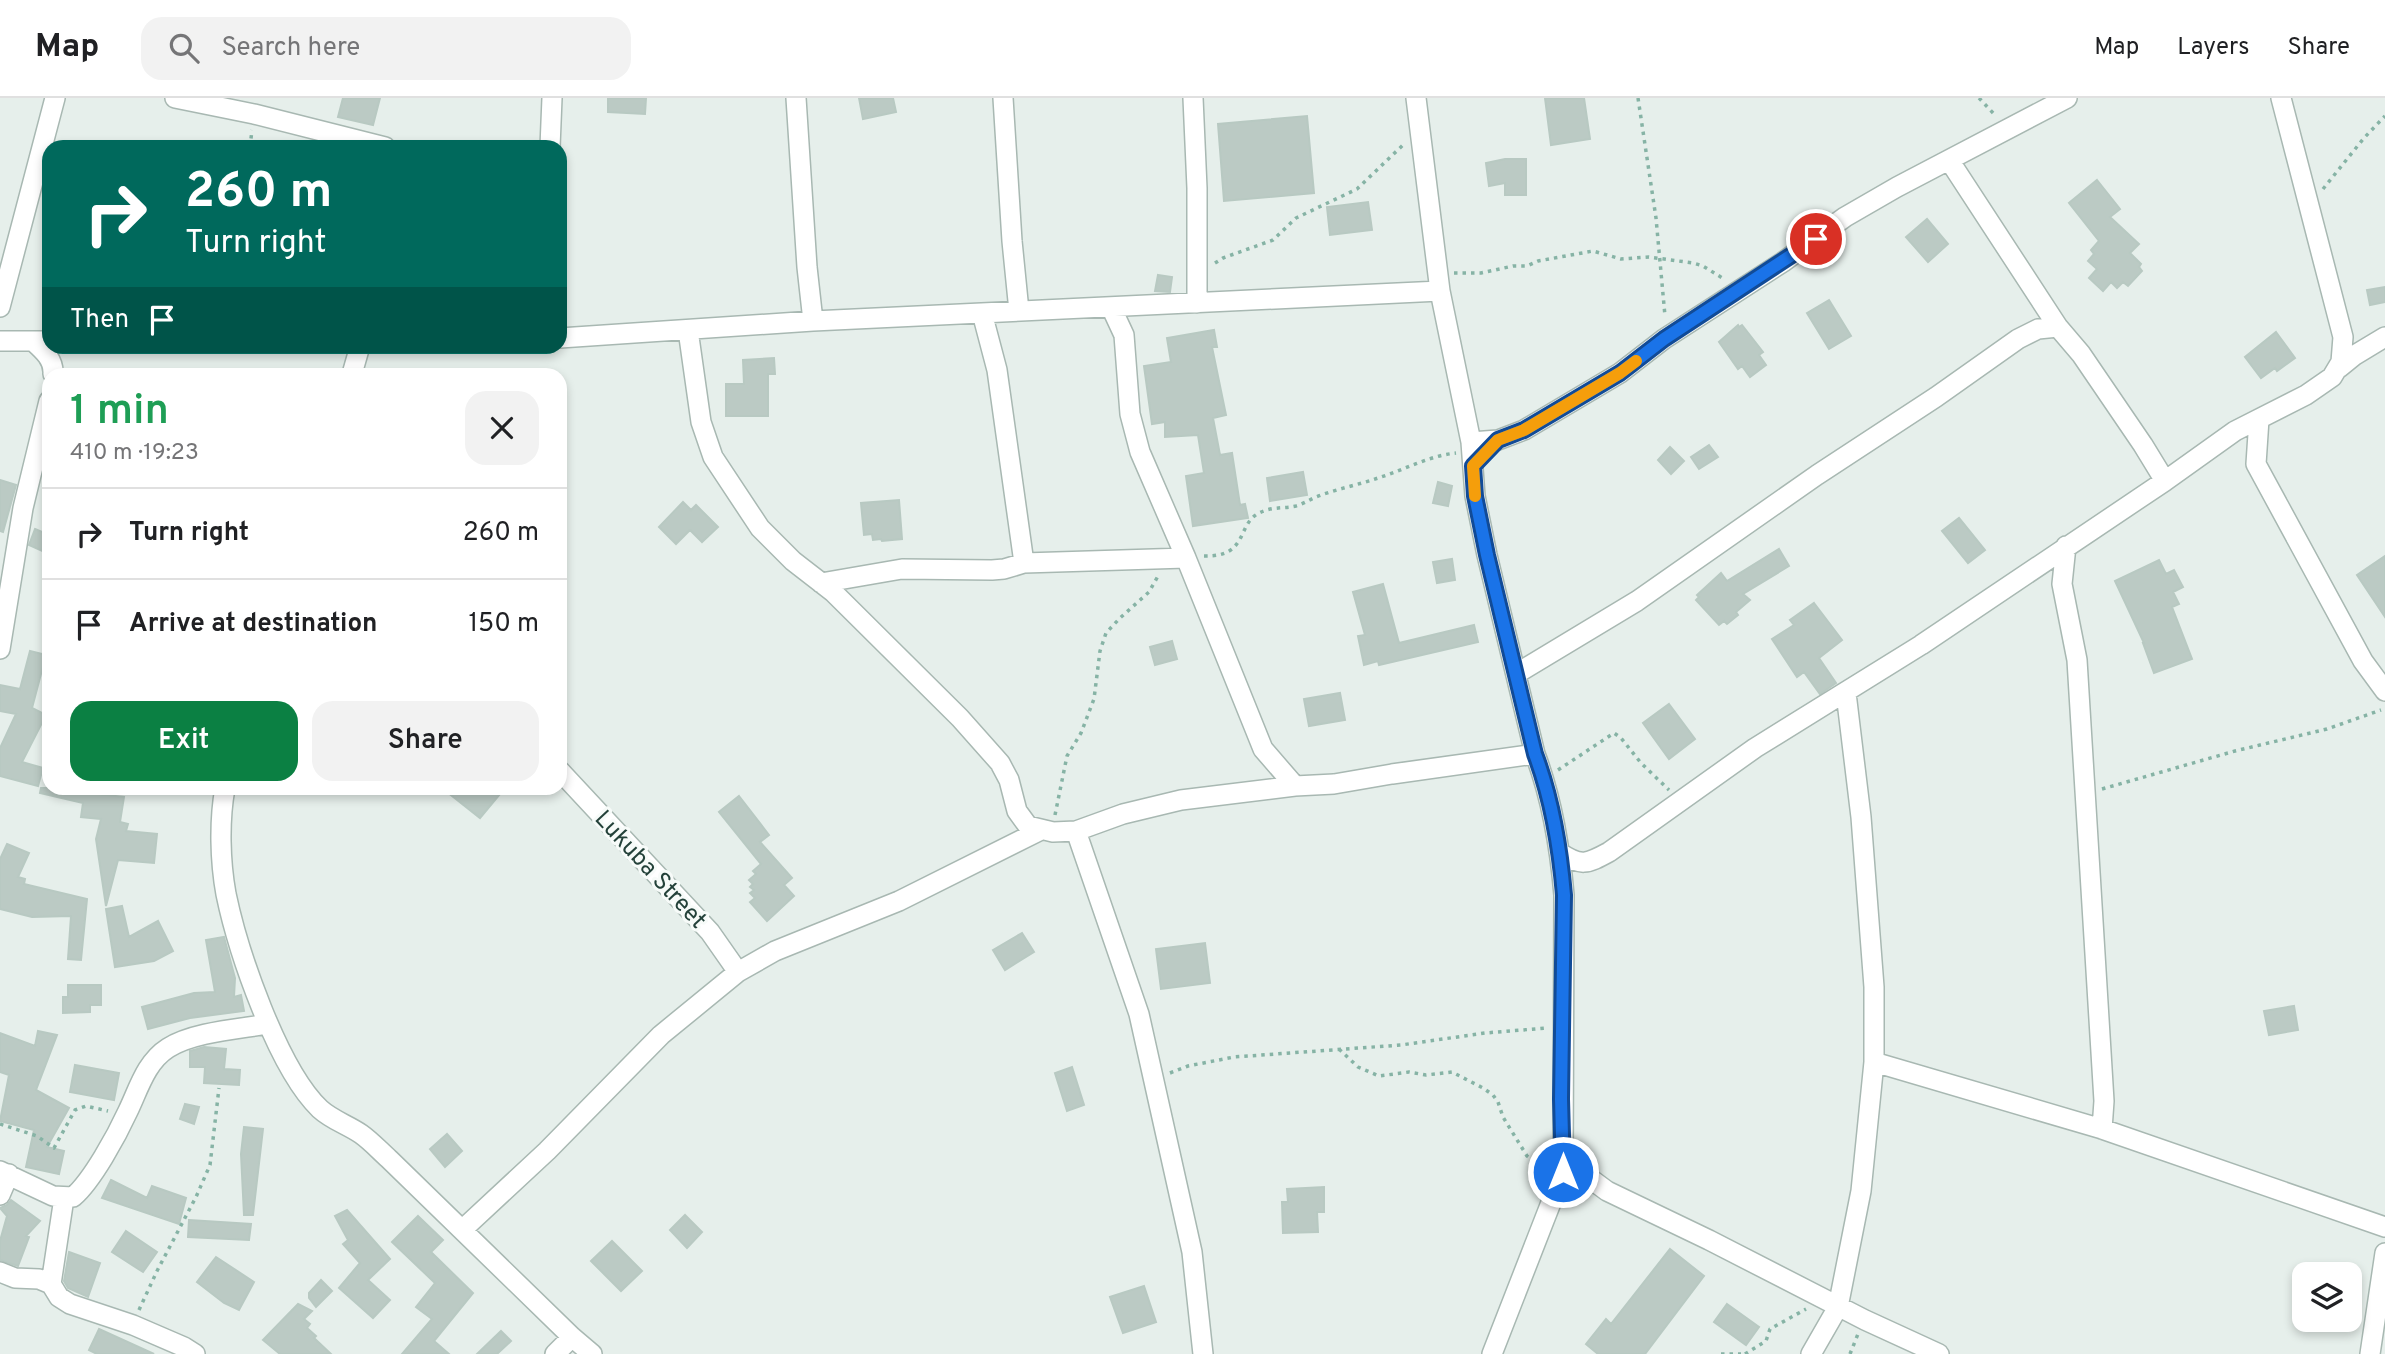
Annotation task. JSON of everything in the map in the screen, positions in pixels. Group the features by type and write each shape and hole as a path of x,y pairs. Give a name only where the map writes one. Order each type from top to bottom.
{"street":[{"path":"44,140 55,98"},
{"path":"175,98 254,114 357,140"},
{"path":"550,140 552,98"},
{"path":"796,98 813,321"},
{"path":"1003,98 1019,311"},
{"path":"1193,98 1198,188 1197,303"},
{"path":"1416,98 1439,283 1472,453 1475,496 1535,754 1544,778 1559,852 1564,895 1563,1172 1492,1354"},
{"path":"1472,453 1524,430 1620,373 1664,339 1739,291 1845,217 2067,98"},
{"path":"2281,98 2343,337 2339,368"},
{"path":"0,307 42,147"},
{"path":"1949,160 2058,327 2081,354 2165,481"},
{"path":"567,338 813,321 1197,303 1439,283"},
{"path":"1111,307 1124,335 1130,414 1140,452 1263,749 1294,786"},
{"path":"982,313 997,370 1024,563"},
{"path":"1516,674 1637,601 1816,475 2018,340 2038,329 2058,327"},
{"path":"688,330 701,422 713,457 760,528 793,561 833,592 960,718 1000,763 1009,780 1017,811 1028,827 1047,831 1076,831 1123,814 1181,800 1294,786 1334,784 1535,754"},
{"path":"1559,852 1577,863 1590,862 1609,852 1755,748 1846,693 2165,481 2235,431 2306,395 2332,377 2355,355 2385,337"},
{"path":"0,341 42,341"},
{"path":"2259,419 2256,464 2363,660 2385,691"},
{"path":"0,649 23,508 42,430"},
{"path":"2066,546 2062,584 2077,660 2087,793 2104,1101 2102,1129"},
{"path":"821,583 902,569 992,570 1024,563 1186,558"},
{"path":"1811,1354 1830,1303 1861,1191 1874,1062 1874,987 1861,817 1846,693"},
{"name":"Lukuba Street","path":"567,779 710,932 738,971"},
{"path":"225,795 222,843 226,893 239,944 268,1024 298,1082 320,1109 361,1133 592,1354"},
{"path":"462,1230 547,1151 661,1035 738,971 775,951 899,901 1047,831"},
{"path":"1076,831 1139,1014 1192,1252 1202,1354"},
{"path":"1564,895 1590,862"},
{"path":"0,1195 4,1173 53,1196 73,1197 82,1189 127,1114 145,1073 156,1057 170,1046 197,1037 268,1024"},
{"path":"1874,1062 2102,1129 2385,1227"},
{"path":"1563,1148 1584,1174 1607,1191 1830,1303 1939,1354"},
{"path":"51,1284 64,1198"},
{"path":"2370,1354 2385,1253"},
{"path":"0,1272 15,1278 39,1279 51,1284 59,1297 71,1304 133,1325 195,1354"},
{"path":"555,1354 572,1337"}],"path":[{"path":"1638,98 1656,218 1665,312 1664,339"},
{"path":"2309,205 2385,116"},
{"path":"1197,279 1223,258 1273,240 1296,218 1357,189 1419,131"},
{"path":"1439,283 1457,272 1481,273 1513,266 1527,266 1538,261 1593,251 1628,259 1660,258 1703,266 1739,291"},
{"path":"1186,558 1215,556 1227,552 1237,545 1248,522 1257,514 1282,506 1294,507 1441,455 1472,453"},
{"path":"1047,831 1067,756 1081,733 1094,699 1100,650 1106,633 1149,592 1157,580 1159,567 1166,559"},
{"path":"2087,793 2235,751 2327,729 2385,708"},
{"path":"1544,778 1614,733 1681,801"},
{"path":"1154,1079 1188,1066 1234,1057 1401,1045 1485,1033 1524,1032 1562,1025"},
{"path":"1339,1049 1358,1067 1379,1076 1409,1072 1426,1075 1452,1073 1483,1088 1493,1094 1503,1117 1527,1156 1539,1166 1563,1172"},
{"path":"133,1325 210,1164 219,1088"},
{"path":"0,1124 37,1136 54,1148 75,1110 80,1107 127,1114"},
{"path":"1721,1354 1754,1351 1766,1341 1770,1329 1830,1303"}],"building":[{"path":"343,98 380,98 373,125 338,117"},
{"path":"608,98 646,98 645,114 608,112"},
{"path":"859,98 893,98 896,112 863,119"},
{"path":"1545,98 1584,98 1590,139 1551,145"},
{"path":"1307,116 1314,193 1224,201 1218,124"},
{"path":"1526,159 1526,195 1505,195 1505,183 1489,186 1486,163"},
{"path":"2097,180 2120,209 2110,217 2139,244 2130,253 2141,264 2139,267 2142,271 2128,286 2123,282 2117,288 2111,282 2103,291 2089,278 2097,269 2088,261 2094,254 2091,250 2099,241 2069,203"},
{"path":"1368,202 1372,230 1330,235 1327,207"},
{"path":"1927,219 1948,244 1928,262 1906,237"},
{"path":"1158,275 1172,277 1170,292 1155,291"},
{"path":"2385,287 2385,302 2370,305 2367,290"},
{"path":"1829,300 1851,336 1829,349 1807,313"},
{"path":"1738,325 1742,325 1763,352 1759,355 1766,365 1750,377 1742,366 1738,369 1719,342"},
{"path":"1214,330 1217,347 1212,347 1226,415 1213,418 1220,455 1232,453 1240,505 1245,504 1248,518 1193,526 1186,476 1204,473 1198,435 1165,437 1165,422 1152,424 1144,366 1171,362 1167,338"},
{"path":"2276,332 2295,358 2261,378 2245,357"},
{"path":"774,358 775,374 768,374 768,416 726,416 726,384 744,384 743,360"},
{"path":"1709,445 1718,457 1699,469 1691,457"},
{"path":"1670,447 1684,461 1671,474 1658,460"},
{"path":"1303,472 1307,495 1270,501 1267,478"},
{"path":"0,480 16,485 3,532 0,531"},
{"path":"1438,482 1452,486 1448,506 1433,503"},
{"path":"899,500 902,539 882,541 873,540 872,534 864,535 861,503"},
{"path":"683,502 691,510 696,505 718,527 702,542 690,530 676,544 659,527"},
{"path":"1959,518 1985,550 1968,563 1942,531"},
{"path":"35,529 42,532 42,551 29,545"},
{"path":"1779,549 1789,566 1743,594 1750,600 1727,624 1724,621 1719,625 1696,600 1699,597 1697,595 1721,573 1727,581"},
{"path":"2385,556 2385,617 2357,575"},
{"path":"1452,559 1455,580 1437,583 1433,562"},
{"path":"2159,560 2166,574 2174,570 2183,587 2173,592 2179,604 2172,607 2192,659 2154,673 2144,643 2115,581"},
{"path":"1383,584 1399,643 1474,625 1478,642 1379,665 1378,661 1364,665 1358,636 1365,635 1353,592"},
{"path":"1814,603 1842,640 1819,658 1836,683 1820,694 1804,672 1797,677 1772,639 1794,625 1790,620"},
{"path":"1172,641 1177,659 1155,665 1150,647"},
{"path":"30,651 42,654 42,670 32,708 42,713 42,723 22,762 42,768 38,786 0,776 0,748 16,714 0,711 0,685 20,689"},
{"path":"1340,693 1345,720 1309,726 1304,699"},
{"path":"1669,704 1695,739 1669,759 1643,723"},
{"path":"49,795 124,797 120,822 128,824 126,831 157,834 154,863 118,860 106,906 96,839 101,819 81,817 83,803"},
{"path":"451,795 499,795 480,818"},
{"path":"739,796 769,835 760,842 792,878 784,885 794,896 767,921 750,902 755,898 750,893 754,890 750,887 753,884 749,880 756,874 753,871 761,864 719,812"},
{"path":"7,844 29,853 18,877 25,879 24,884 87,899 81,960 68,959 71,916 32,917 0,909 0,859"},
{"path":"122,906 129,937 158,921 173,951 154,961 115,967 106,909"},
{"path":"1022,933 1034,952 1005,970 993,950"},
{"path":"224,937 235,978 234,997 241,995 244,1011 190,1018 148,1029 142,1007 194,993 215,992 206,940"},
{"path":"1205,943 1210,983 1161,989 1156,949"},
{"path":"68,985 101,985 101,1005 90,1005 90,1012 63,1013 63,997 68,997"},
{"path":"2294,1006 2298,1030 2269,1035 2264,1011"},
{"path":"38,1031 57,1035 36,1090 69,1108 47,1147 64,1151 59,1174 26,1167 34,1130 0,1121 9,1075 0,1072 0,1033 35,1046"},
{"path":"204,1047 226,1049 224,1069 240,1070 239,1085 204,1083 205,1067 190,1067 190,1051"},
{"path":"75,1065 119,1073 114,1100 70,1092"},
{"path":"1072,1067 1084,1105 1067,1111 1055,1073"},
{"path":"185,1104 199,1107 194,1124 180,1119"},
{"path":"244,1127 263,1129 253,1215 244,1215 241,1154"},
{"path":"447,1134 462,1151 445,1167 430,1149"},
{"path":"111,1180 147,1198 152,1186 186,1198 179,1224 102,1198"},
{"path":"1324,1187 1324,1212 1317,1212 1318,1232 1283,1233 1282,1202 1288,1202 1287,1189"},
{"path":"11,1200 40,1221 26,1236 29,1237 18,1266 0,1260 0,1241 7,1216 0,1208"},
{"path":"347,1210 390,1259 368,1280 390,1300 373,1318 339,1288 360,1263 343,1244 348,1240 335,1216"},
{"path":"685,1215 702,1232 687,1248 670,1230"},
{"path":"418,1216 443,1240 431,1252 473,1293 434,1341 449,1354 402,1354 432,1319 416,1307 435,1283 392,1242"},
{"path":"189,1220 251,1224 249,1240 188,1237"},
{"path":"126,1231 157,1252 143,1272 112,1252"},
{"path":"612,1241 642,1271 621,1291 591,1261"},
{"path":"1670,1249 1704,1276 1645,1354 1598,1354 1586,1344 1606,1319 1611,1324"},
{"path":"69,1252 100,1263 88,1297 68,1288 64,1281"},
{"path":"216,1257 254,1282 239,1310 224,1303 197,1282"},
{"path":"321,1280 332,1291 316,1307 309,1298 309,1293"},
{"path":"1144,1286 1156,1322 1123,1333 1110,1297"},
{"path":"298,1304 312,1311 304,1319 310,1324 307,1328 331,1354 280,1354 263,1340"},
{"path":"1727,1304 1759,1327 1746,1345 1714,1322"},
{"path":"99,1329 154,1354 97,1354 89,1350"},
{"path":"501,1331 511,1341 497,1354 477,1354"}],"slow traffic":[{"path":"1475,496 1473,466 1498,440 1524,430 1636,361"}],"route":[{"path":"1563,1172 1563,876 1544,778 1535,754 1487,555 1475,496 1473,466 1498,440 1524,430 1620,373 1664,339 1816,239"}]}
